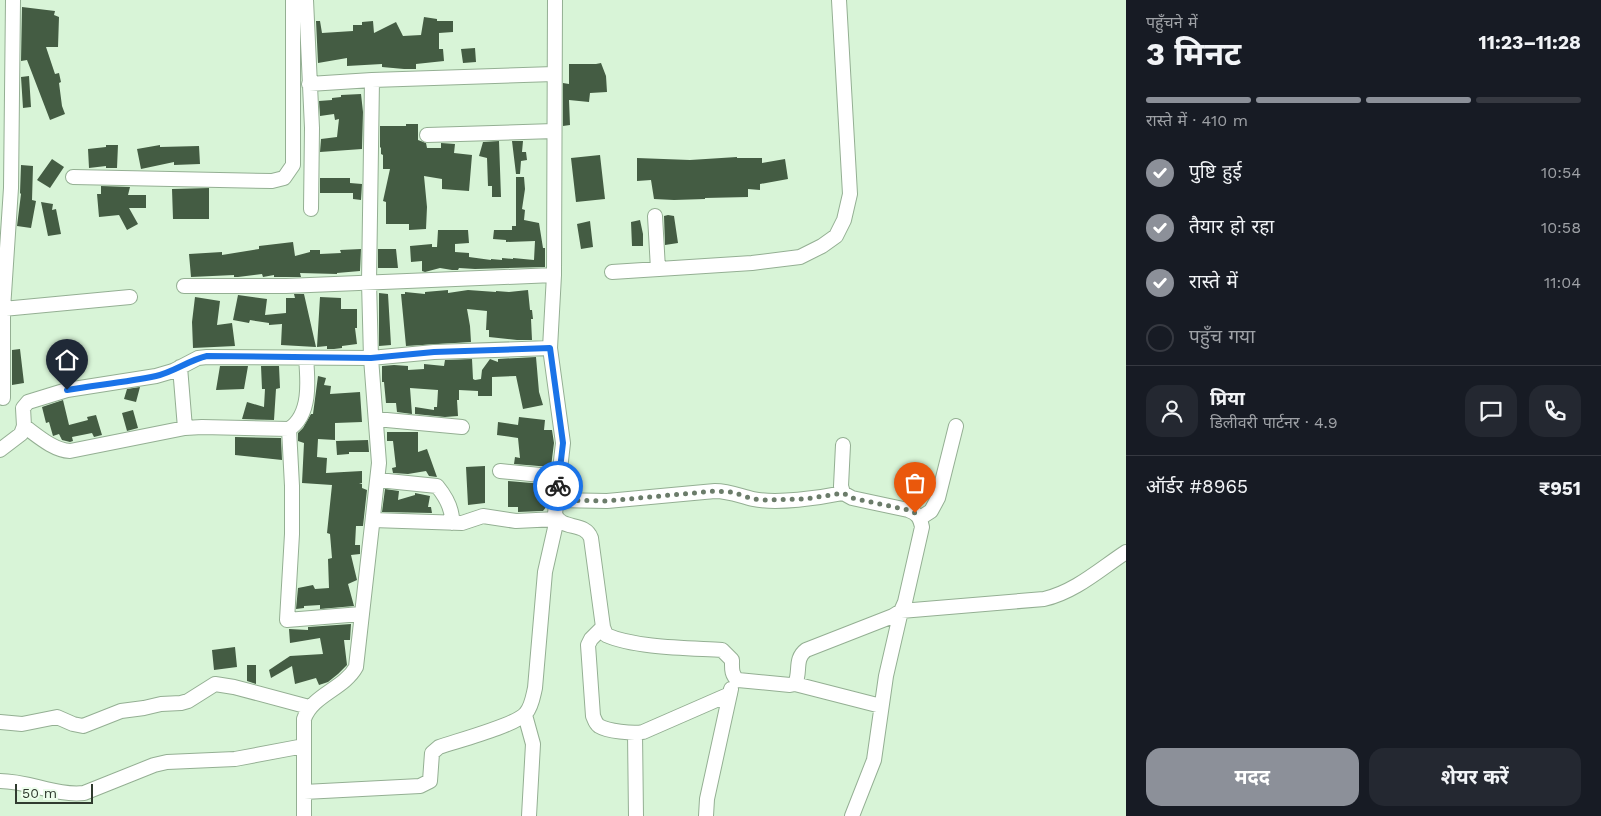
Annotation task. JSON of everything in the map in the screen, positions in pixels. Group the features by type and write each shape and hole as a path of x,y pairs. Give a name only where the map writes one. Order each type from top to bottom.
{"street":[{"path":"3,398 3,309 11,188 14,0"},
{"path":"73,177 272,181 284,178 293,165 293,0"},
{"path":"306,0 312,128 311,209"},
{"path":"304,792 420,786 430,781 432,753 439,746 513,722 525,715 531,706 535,688 545,572 557,519 555,514 556,500 563,443 550,348 554,276 555,0"},
{"path":"612,272 752,263 800,257 822,246 836,236 844,220 850,194 839,0"},
{"path":"309,84 554,74"},
{"path":"304,816 304,718 309,707 346,681 356,666 378,480 379,462 371,358 369,282 372,80"},
{"path":"427,135 554,131"},
{"path":"655,216 658,269"},
{"path":"184,286 286,286 554,276"},
{"path":"3,309 130,297"},
{"path":"0,450 18,438 24,426 23,408 28,402 67,390 156,376 207,356 371,358 434,352 550,348"},
{"path":"24,426 54,447 70,451 185,428 289,429 299,419 308,388 306,358"},
{"path":"180,367 185,428"},
{"path":"376,419 462,427"},
{"path":"920,518 931,511 938,498 956,426"},
{"path":"289,429 292,524 287,620 361,614"},
{"path":"843,445 841,486 843,493"},
{"path":"500,471 560,477"},
{"path":"378,480 438,486 446,497 453,515 452,523"},
{"path":"556,500 606,501 715,491 732,492 753,499 766,500 805,499 843,493 852,498 908,510 920,518 922,527 905,602 901,611 881,706 874,760 852,816"},
{"path":"373,520 462,523 483,516 516,521 557,519 584,529 589,532 591,538 603,627 606,635 617,640 662,646 722,650 732,660 734,677 707,800 706,816"},
{"path":"795,684 798,679 799,658 806,650 901,611 1044,600 1072,589 1126,552"},
{"path":"603,627 591,639 588,645 594,716 596,724 601,727 635,733 643,732 730,694"},
{"path":"734,677 738,680 786,685 795,684 881,706"},
{"path":"0,722 22,724 57,717 83,726 121,711 161,704 181,703 194,698 215,684 234,687 309,707"},
{"path":"525,715 533,744 529,816"},
{"path":"635,733 636,816"},
{"path":"0,781 73,794 84,793 154,765 167,762 235,759 304,746"}],"building":[{"path":"22,7 55,11 54,15 59,17 58,47 46,47 55,74 59,73 62,106 65,114 50,120 27,60 21,61"},
{"path":"424,17 437,19 437,21 453,21 453,32 439,33 439,49 443,49 444,61 416,64 416,69 382,67 382,64 347,66 347,58 318,63 316,21 320,21 322,33 353,31 353,25 362,25 362,22 373,21 374,33 396,22 403,36 421,35"},
{"path":"475,48 476,62 463,63 461,49"},
{"path":"601,63 606,76 607,92 590,93 589,102 569,100 570,125 563,126 563,83 569,84 569,64"},
{"path":"29,76 31,107 23,108 21,77"},
{"path":"361,94 363,112 362,149 320,152 321,139 337,137 339,119 335,120 334,114 320,116 319,101 332,100 332,98 341,97 341,95"},
{"path":"406,124 418,124 418,140 426,143 427,148 441,148 441,143 455,144 454,153 472,155 469,191 442,189 442,179 424,176 427,207 426,229 409,230 409,224 386,224 386,202 383,201 390,169 383,169 380,126 406,126"},
{"path":"499,141 501,197 492,197 492,186 488,186 487,158 479,156 483,142"},
{"path":"512,141 523,141 522,152 526,152 527,160 521,161 520,174 516,174"},
{"path":"106,145 118,145 117,168 106,168 106,166 89,168 88,149 106,147"},
{"path":"160,145 160,147 199,146 200,164 174,165 174,162 141,169 137,149"},
{"path":"600,155 605,199 576,202 571,158"},
{"path":"737,157 762,158 762,163 785,159 788,179 760,184 760,190 748,189 748,197 674,200 654,199 651,180 637,181 637,158 690,160"},
{"path":"52,159 64,167 50,188 37,180"},
{"path":"21,165 33,166 32,200 36,201 31,228 17,226 21,194"},
{"path":"516,177 524,177 525,189 522,209 525,210 524,220 539,223 543,248 545,248 545,267 459,268 458,270 440,268 425,272 422,271 422,261 411,262 410,246 432,244 432,247 437,247 438,230 468,230 469,243 455,244 455,252 469,253 469,257 491,260 513,258 534,260 535,241 506,242 506,240 493,239 494,230 512,230 512,226 516,226"},
{"path":"320,178 350,178 350,183 362,184 361,200 353,199 353,193 320,193"},
{"path":"101,186 130,187 128,195 146,195 146,208 129,208 138,224 127,230 119,215 99,217 97,194 101,194"},
{"path":"209,188 209,219 173,219 172,189"},
{"path":"41,202 53,204 52,210 56,209 61,234 48,236"},
{"path":"664,216 674,216 678,243 665,245"},
{"path":"640,220 643,246 632,246 631,222"},
{"path":"590,221 593,247 581,249 577,224"},
{"path":"293,242 295,256 310,252 310,250 320,250 320,254 341,253 340,250 361,249 360,271 337,274 300,273 301,277 274,277 274,275 263,277 262,274 238,277 234,277 234,275 191,277 189,254 222,252 222,255 259,249 259,246"},
{"path":"378,249 396,249 398,268 378,268"},
{"path":"448,290 448,293 468,290 509,292 528,290 533,319 531,319 532,340 489,337 489,330 486,330 487,311 467,309 471,342 406,346 401,294 405,294 405,292 425,294 425,292"},
{"path":"379,293 388,294 391,345 379,346"},
{"path":"294,294 304,294 316,347 281,345 282,324 269,325 269,323 250,320 249,323 233,320 238,295 267,299 265,315 286,313 286,298 295,298"},
{"path":"195,297 220,301 217,325 232,323 235,346 193,348 192,322"},
{"path":"320,297 341,298 341,309 357,309 357,328 355,328 357,344 334,349 327,349 327,346 317,347"},
{"path":"20,349 24,383 12,385 12,350"},
{"path":"536,357 539,392 543,405 523,409 516,376 492,377 492,396 478,396 478,391 459,390 459,400 457,400 458,416 445,417 415,414 415,407 434,410 434,407 437,407 438,390 410,388 412,414 397,412 396,403 386,403 384,382 382,382 382,366 408,366 408,370 424,369 424,364 444,366 445,360 472,359 473,379 475,380 481,379 482,370 490,359 498,362 498,359"},
{"path":"220,366 248,366 244,389 216,390"},
{"path":"261,366 279,366 280,388 276,389 274,420 242,419 247,402 264,407 265,389 262,389"},
{"path":"318,376 326,378 324,385 331,386 330,394 360,392 362,422 335,423 335,440 318,439 317,457 327,458 326,473 362,471 362,483 359,484 362,484 362,488 367,490 363,526 356,526 355,545 360,545 360,554 351,555 357,580 348,584 354,606 320,609 320,605 304,606 304,608 296,609 298,588 313,585 315,589 329,588 328,559 332,558 330,534 327,533 332,485 302,483 304,443 298,441 298,433 311,414 313,414"},
{"path":"140,387 136,402 124,399 127,389"},
{"path":"63,400 69,425 88,420 87,417 96,415 102,435 94,437 92,433 72,437 73,441 70,442 62,440 59,434 53,436 49,422 46,423 42,407"},
{"path":"133,410 138,428 127,431 122,413"},
{"path":"519,417 545,420 544,430 552,430 554,443 551,467 514,464 515,457 520,458 518,438 497,435 498,422 518,425"},
{"path":"387,432 418,432 418,452 427,449 437,477 429,476 426,471 408,474 393,473 392,468 396,467 393,441 387,441"},
{"path":"235,437 281,438 282,460 235,455"},
{"path":"368,440 369,452 349,452 349,454 337,455 336,441"},
{"path":"485,466 485,503 468,505 466,467"},
{"path":"508,481 544,484 536,491 548,502 547,506 543,511 518,512 518,507 508,507"},
{"path":"385,489 399,491 398,500 415,495 415,493 430,496 428,507 431,507 432,513 382,512"},
{"path":"351,624 350,640 344,640 347,665 328,682 319,685 316,678 295,684 292,666 271,678 269,670 290,656 323,654 320,638 290,643 289,629 308,630 308,627"},
{"path":"235,647 237,667 214,670 212,650"},
{"path":"247,665 256,665 256,684 247,681"}],"way so far":[{"path":"558,486 556,500 606,501 724,491 753,499 766,500 805,499 843,493 852,498 915,513"}],"route":[{"path":"67,390 156,376 173,371 198,358 207,356 371,358 434,352 550,348 563,443 558,486"}]}
